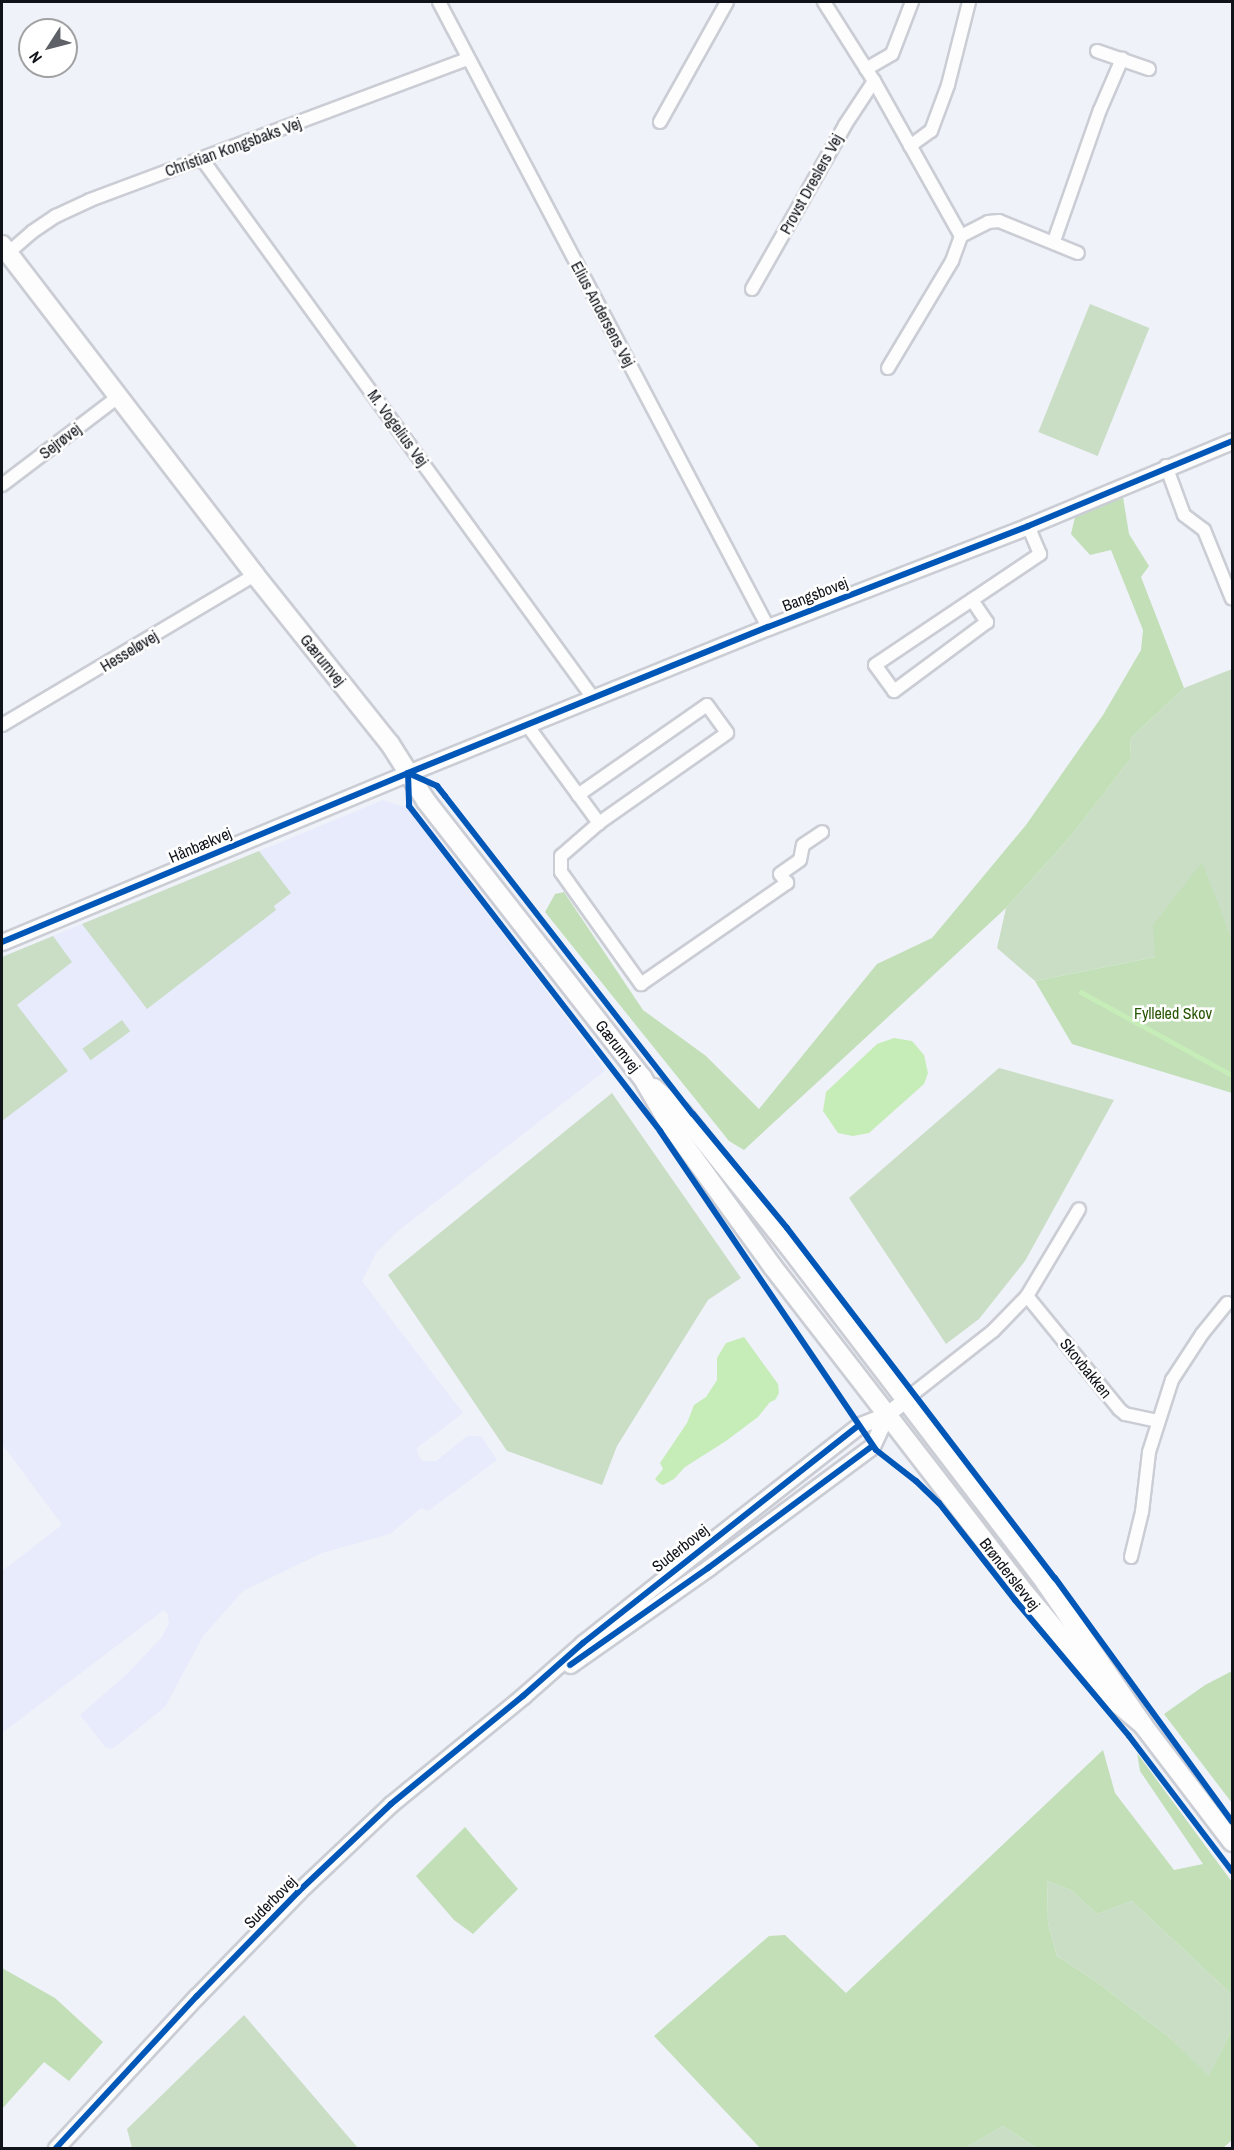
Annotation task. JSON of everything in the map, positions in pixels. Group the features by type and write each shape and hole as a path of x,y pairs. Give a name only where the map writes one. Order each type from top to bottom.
{"main road":[{"name":"Gærumvej","path":"5,249 255,575 390,744 426,801 642,1077 668,1122 766,1258 887,1414"},
{"name":"Gærumvej","path":"642,1077 681,1112 789,1247 905,1400"},
{"name":"Brønderslevvej","path":"905,1400 1040,1575 1143,1725 1233,1842"},
{"name":"Brønderslevvej","path":"887,1414 1020,1587 1118,1703 1143,1725"}],"street":[{"name":"Elius Andersens Vej","path":"439,2 768,627"},
{"path":"660,122 727,2"},
{"path":"824,2 867,69 961,236"},
{"path":"867,69 892,54 912,2"},
{"path":"910,146 931,131 948,85 969,2"},
{"path":"1097,51 1149,69"},
{"name":"Christian Kongsbaks Vej","path":"5,249 56,216 90,200 468,59"},
{"path":"1054,242 1100,110 1122,59"},
{"name":"Provst Dreslers Vej","path":"752,290 845,124 874,81"},
{"name":"M. Vogelius Vej","path":"202,159 593,698"},
{"path":"888,368 952,261 961,236 988,222 999,221 1054,242 1078,254"},
{"name":"Sejrøvej","path":"2,485 117,397"},
{"name":"Bangsbovej","path":"408,773 768,627 1028,526 1166,466 1233,441"},
{"path":"1166,466 1184,515 1204,530 1233,599"},
{"path":"972,600 987,622 894,691 875,665 1040,554 1028,526"},
{"name":"Hesseløvej","path":"2,726 255,575"},
{"path":"578,795 707,705 727,733 599,823 561,856 561,872 641,984 787,883 780,874 800,860 803,845 822,832"},
{"path":"526,725 599,823"},
{"name":"Hånbækvej","path":"2,942 408,773"},
{"path":"905,1400 993,1331 1028,1296 1079,1209"},
{"name":"Skovbakken","path":"1028,1296 1119,1409 1125,1414 1158,1421"},
{"path":"1131,1557 1142,1512 1149,1452 1172,1380 1202,1334 1227,1303"},
{"name":"Suderbovej","path":"56,2148 197,1996 298,1892 391,1804 523,1696 583,1643 858,1426 887,1414 905,1400"},
{"name":"Suderbovej","path":"523,1696 708,1568 872,1446 887,1414"}],"shaded area":[{"path":"1090,304 1149,328 1098,456 1038,432"},
{"path":"1232,669 1232,940 1201,863 1155,957 1035,981 997,948 1006,908 1071,836 1131,758 1130,739 1184,688"},
{"path":"383,800 407,808 606,1070 398,1231 376,1253 362,1281 463,1413 417,1448 418,1455 423,1461 436,1461 467,1436 481,1436 497,1460 428,1511 421,1508 390,1534 322,1553 243,1591 203,1636 165,1707 112,1749 105,1747 80,1715 127,1674 162,1637 169,1623 168,1615 164,1610 2,1733 2,1571 62,1525 2,1444 2,957"},
{"path":"259,851 291,893 274,906 276,910 147,1009 82,924"},
{"path":"53,936 72,962 17,1005 68,1071 2,1121 2,957"},
{"path":"122,1020 130,1031 91,1060 82,1049"},
{"path":"894,1038 912,1041 924,1055 928,1073 924,1084 869,1133 853,1136 838,1133 823,1111 826,1092 877,1044"},
{"path":"999,1068 1114,1100 1025,1261 979,1319 946,1344 849,1198"},
{"path":"612,1093 741,1278 708,1300 617,1446 602,1485 507,1451 388,1275"},
{"path":"744,1337 778,1384 779,1393 775,1400 770,1402 758,1417 685,1467 674,1479 663,1485 659,1483 655,1479 663,1469 660,1463 687,1423 694,1405 706,1397 717,1380 717,1358 726,1343"},
{"path":"1047,1881 1071,1890 1097,1914 1132,1901 1232,1995 1232,2029 1209,2077 1169,2037 1097,1982 1057,1956 1048,1923"},
{"path":"244,2015 358,2148 132,2148 127,2129"},
{"path":"1003,2126 1037,2148 965,2148"}],"green space":[{"path":"1123,497 1129,534 1149,566 1141,577 1184,688 1130,739 1131,758 1071,836 1006,908 744,1150 729,1141 545,912 555,894 564,892 643,1010 706,1056 759,1109 877,964 932,938 1026,825 1103,715 1141,650 1143,630 1111,550 1090,555 1071,534 1075,517"},
{"name":"Fylleled Skov","path":"1202,862 1232,940 1232,1093 1072,1044 1035,981 1155,957 1153,925"},
{"path":"1232,1671 1232,1803 1164,1714 1205,1685"},
{"path":"1103,1750 1115,1793 1174,1870 1203,1864 1140,1771 1137,1753 1232,1882 1232,1995 1132,1901 1097,1914 1071,1890 1047,1881 1048,1923 1057,1956 1097,1982 1169,2037 1209,2076 1232,2029 1232,2140 1223,2148 1037,2148 1003,2126 965,2148 760,2148 654,2036 769,1936 785,1935 846,1993"},
{"path":"465,1827 518,1889 473,1934 454,1920 416,1876"},
{"path":"2,1968 55,1998 103,2042 69,2081 44,2062 2,2109"}],"waterway":[{"path":"1081,992 1232,1075"}],"cycle path":[{"path":"2,942 408,773 768,627 1028,526 1232,441"},
{"path":"408,773 409,806 660,1131 876,1450 916,1481 939,1503 1015,1600 1129,1736 1232,1871"},
{"path":"408,773 437,786 693,1114 787,1228 1055,1578 1232,1822"},
{"path":"56,2148 197,1996 298,1892 391,1804 523,1696 583,1643 858,1426"},
{"path":"570,1665 708,1568 872,1446"}]}
